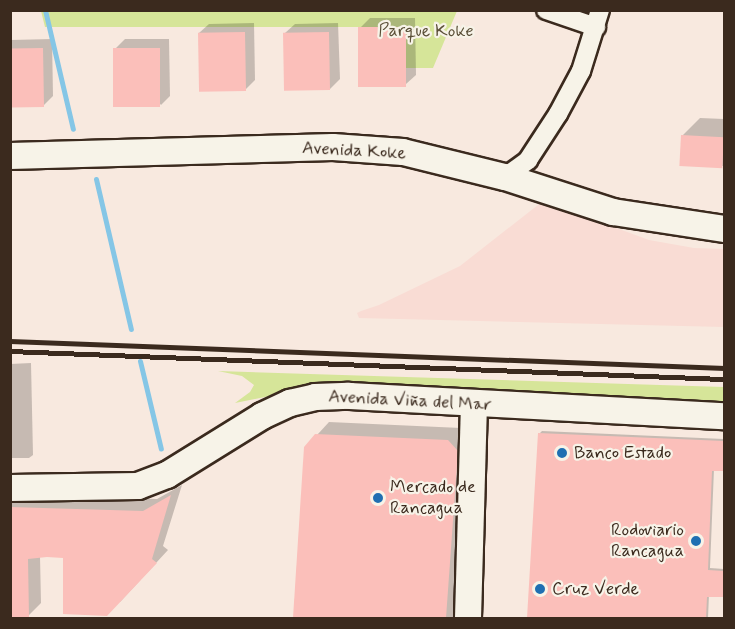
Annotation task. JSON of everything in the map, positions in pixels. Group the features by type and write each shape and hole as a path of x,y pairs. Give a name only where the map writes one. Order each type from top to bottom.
{"street":[{"path":"505,177 528,160 558,114 581,71 598,19 546,10"},
{"name":"Avenida Koke","path":"10,156 333,147 403,152 505,177 613,212 724,229"},
{"name":"Avenida Viña del Mar","path":"10,488 138,486 167,475 262,416 290,403 315,397 349,396 724,416"},
{"path":"468,618 474,404"}],"shaded area":[{"path":"543,201 649,240 694,248 724,249 724,327 359,318 357,313 379,305 460,266"}],"green space":[{"name":"Parque Koke","path":"41,11 457,11 433,68 406,68 405,27 45,27"},
{"path":"218,371 724,387 724,403 363,389 289,392 235,403 250,392 254,385 242,376"}],"building":[{"path":"358,27 406,27 406,87 358,87"},
{"path":"245,32 246,91 199,92 198,33"},
{"path":"329,32 330,90 284,91 283,33"},
{"path":"43,48 44,107 11,108 10,49"},
{"path":"113,48 160,48 160,107 113,107"},
{"path":"681,135 724,137 722,168 679,166"},
{"path":"538,433 724,441 724,471 712,471 708,570 724,571 724,597 707,597 706,618 527,618"},
{"name":"Mercado de Rancagua","path":"315,434 448,440 458,451 446,618 293,618 304,447"},
{"path":"171,495 152,559 157,563 107,616 63,614 63,558 47,557 28,559 29,617 10,617 10,507 143,511"}],"waterway":[{"path":"45,10 73,129"},
{"path":"96,179 131,329"},
{"path":"140,361 161,449"}],"railway":[{"path":"10,341 724,368"},
{"path":"10,351 724,379"}],"place":[{"name":"Banco Estado","path":"562,453"},
{"name":"Mercado de Rancagua","path":"378,498"},
{"name":"Rodoviario Rancagua","path":"696,541"},
{"name":"Cruz Verde","path":"540,589"}]}
